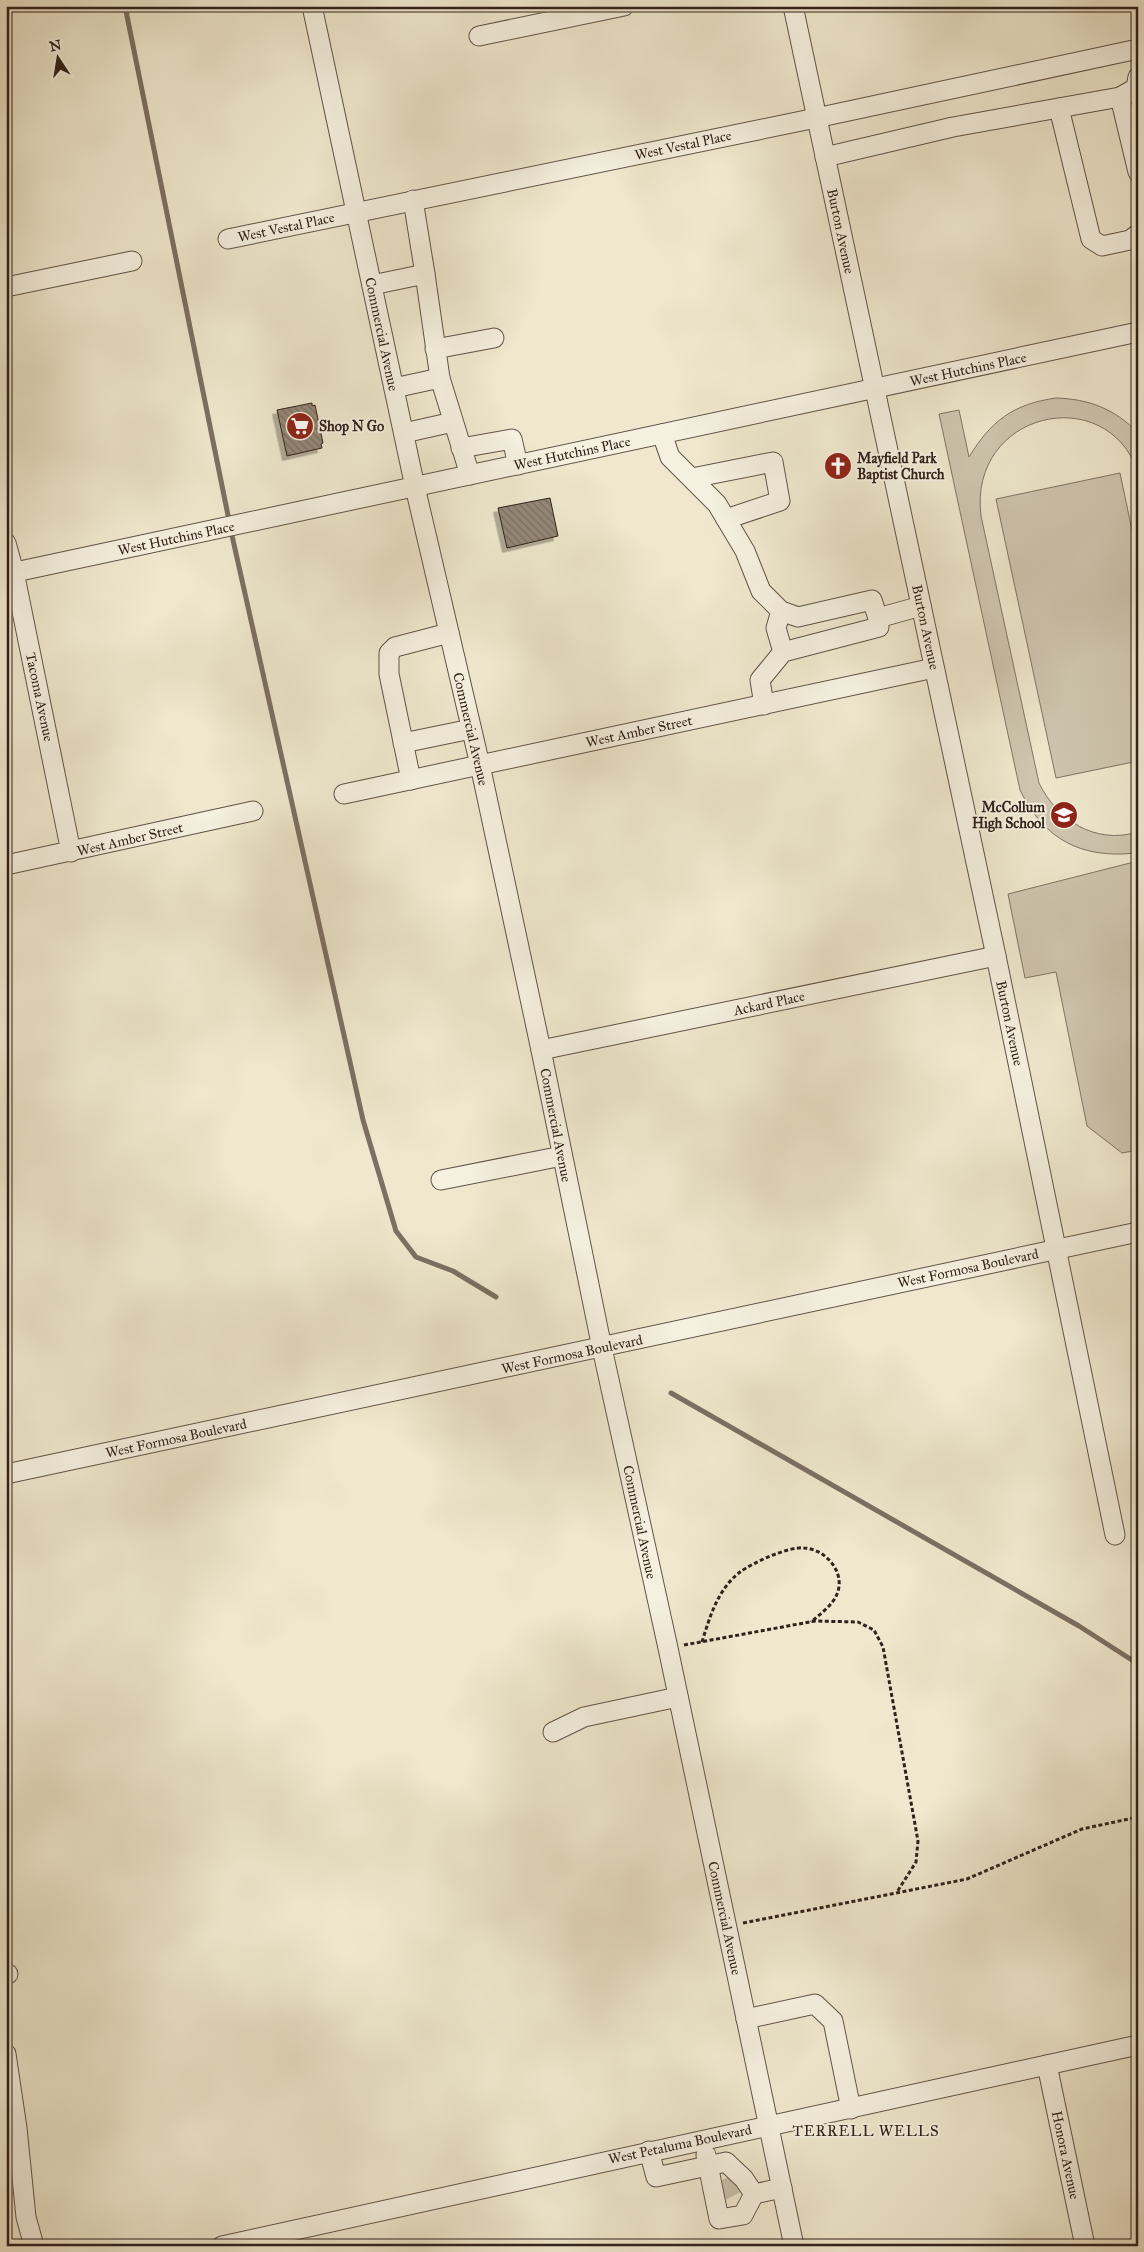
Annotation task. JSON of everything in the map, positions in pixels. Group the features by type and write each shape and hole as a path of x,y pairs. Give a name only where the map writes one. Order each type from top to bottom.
{"street":[{"name":"Commercial Avenue","path":"312,6 415,487 480,765 602,1348 668,1648 794,2246"},
{"path":"479,36 624,6"},
{"name":"Burton Avenue","path":"793,6 996,956 1115,1535"},
{"name":"West Vestal Place","path":"228,239 1137,51"},
{"path":"825,157 954,126 1120,97 1136,88 1138,77"},
{"path":"1120,97 1138,172"},
{"path":"1059,108 1091,239 1102,246 1130,240 1138,234"},
{"path":"413,200 440,378 470,475"},
{"path":"6,287 132,262"},
{"path":"372,285 425,274"},
{"name":"West Hutchins Place","path":"10,573 1138,332"},
{"path":"435,349 494,338"},
{"path":"394,388 440,378"},
{"path":"404,434 453,422"},
{"path":"662,434 670,457 717,504 745,551 761,591 781,611 798,616 872,600 879,626 783,652 760,680 764,704"},
{"path":"461,448 512,439 518,465"},
{"path":"692,478 773,462 780,501 726,519"},
{"name":"Tacoma Avenue","path":"6,543 10,573 71,852"},
{"path":"878,618 921,606"},
{"path":"781,611 776,628 783,652"},
{"path":"411,780 389,674 388,653 395,647 449,633"},
{"name":"West Amber Street","path":"344,794 934,668"},
{"path":"403,743 471,729"},
{"name":"West Amber Street","path":"6,865 253,811"},
{"name":"Ackard Place","path":"541,1050 996,956"},
{"path":"441,1180 562,1156"},
{"name":"West Formosa Boulevard","path":"6,1474 1138,1232"},
{"path":"552,1732 584,1718 678,1697"},
{"path":"746,2019 815,2004 833,2021 852,2109"},
{"name":"West Petaluma Boulevard","path":"222,2246 703,2139 852,2109 1138,2046"},
{"path":"6,2054 17,2128 26,2217 34,2246"},
{"name":"Honora Avenue","path":"1047,2065 1086,2246"},
{"path":"703,2139 709,2166 734,2188 782,2188"},
{"path":"649,2151 656,2177 726,2162 734,2188"}],"path":[{"path":"702,1642 712,1610 723,1590 739,1573 775,1554 804,1548 822,1555 836,1566 839,1582 837,1594 828,1607 810,1622"},
{"path":"668,1648 810,1622 858,1622 874,1630 883,1647 918,1841 916,1862 897,1892"},
{"path":"727,1926 967,1879 1082,1830 1138,1817"}],"shaded area":[{"path":"1056,398 1090,403 1101,407 1120,418 1138,433 1138,472 1122,443 1098,425 1071,418 1043,421 1017,432 996,452 983,480 981,516 1039,783 1056,808 1079,826 1107,835 1138,832 1136,853 1098,853 1082,849 1067,842 1041,822 1020,790 939,414 959,410 969,457 986,433 1005,416 1027,405"},
{"path":"1120,473 1138,559 1138,761 1056,778 996,499"},
{"path":"1138,861 1138,1150 1122,1153 1087,1126 1056,972 1025,978 1008,894"}],"building":[{"name":"Shop N Go","path":"312,403 312,406 315,405 323,443 321,444 322,448 287,456 277,410"},
{"path":"550,498 558,536 507,548 498,508"}],"waterway":[{"path":"125,6 233,540 363,1120 396,1231 416,1257 453,1271 496,1297"},
{"path":"671,1393 1079,1626 1138,1664"}],"tunnel":[{"path":"722,2191 737,2183"}],"place":[{"name":"Shop N Go","path":"300,426"},
{"name":"Mayfield Park Baptist Church","path":"838,466"},
{"name":"McCollum High School","path":"1064,815"}],"district":[{"name":"TERRELL WELLS","path":"866,2131"}]}
